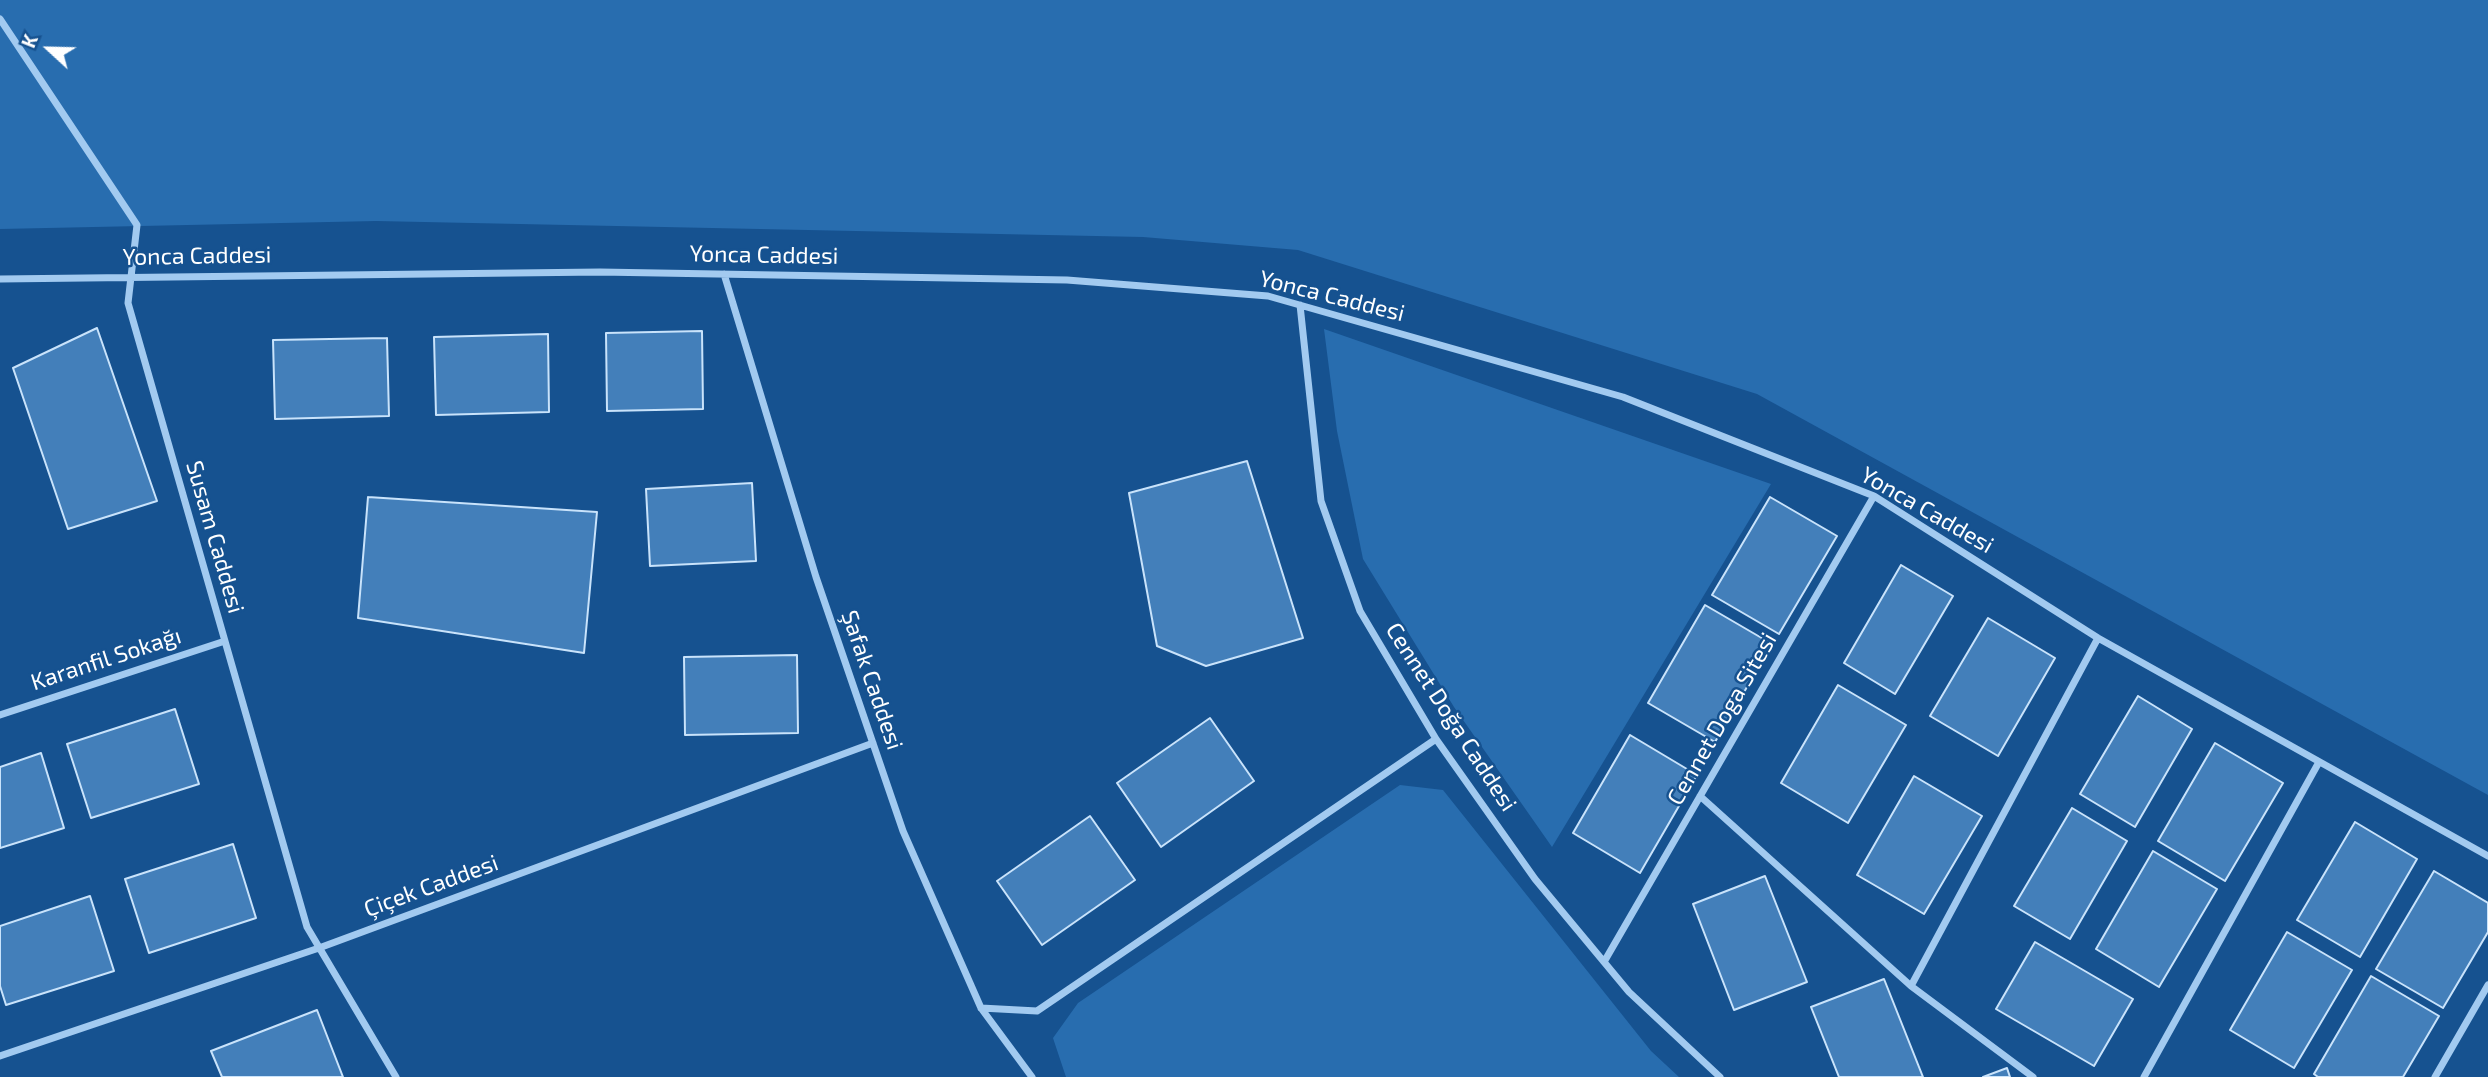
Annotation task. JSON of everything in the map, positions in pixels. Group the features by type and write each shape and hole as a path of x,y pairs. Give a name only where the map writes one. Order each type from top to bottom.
{"street":[{"name":"Susam Caddesi","path":"0,19 136,225 128,303 307,927 396,1077"},
{"name":"Yonca Caddesi","path":"0,279 587,272 1067,280 1268,296 1623,397 1874,496 2098,638 2488,856"},
{"name":"Şafak Caddesi","path":"724,274 816,577 903,831 981,1008 1032,1077"},
{"name":"Cennet Doğa Caddesi","path":"1300,305 1321,501 1360,611 1436,738 1535,879 1629,992 1720,1077"},
{"name":"Cennet Doga Sitesi","path":"1604,962 1874,496"},
{"path":"1911,986 2098,638"},
{"name":"Karanfil Sokağı","path":"0,715 225,641"},
{"path":"981,1008 1037,1011 1436,738"},
{"name":"Çiçek Caddesi","path":"0,1056 319,948 873,743"},
{"path":"2144,1077 2319,762"},
{"path":"1700,796 1911,986 2033,1077"},
{"path":"2435,1077 2488,985"}],"shaded area":[{"path":"0,0 2488,0 2488,795 1757,394 1298,250 1143,237 376,221 0,229"},
{"path":"1324,329 1771,484 1552,847 1454,707 1363,559 1337,431"},
{"path":"1400,785 1443,790 1651,1051 1679,1077 1066,1077 1053,1038 1078,1003"}],"building":[{"path":"97,328 157,501 68,529 13,368"},
{"path":"702,331 703,409 607,411 606,333"},
{"path":"548,334 549,412 436,415 434,337"},
{"path":"387,338 389,416 275,419 273,340"},
{"path":"1247,461 1303,638 1206,666 1157,646 1129,493"},
{"path":"752,483 756,561 650,566 646,489"},
{"path":"368,497 597,512 584,653 358,618"},
{"path":"1770,497 1837,536 1779,634 1712,595"},
{"path":"1901,565 1953,596 1895,694 1844,663"},
{"path":"1705,605 1772,644 1715,742 1648,703"},
{"path":"1988,618 2055,658 1998,756 1930,716"},
{"path":"797,655 798,733 685,735 684,657"},
{"path":"1838,685 1906,725 1848,823 1781,783"},
{"path":"2138,696 2192,729 2135,827 2080,794"},
{"path":"175,709 199,784 91,818 67,744"},
{"path":"1210,718 1254,781 1161,847 1117,783"},
{"path":"1630,735 1697,775 1640,873 1573,833"},
{"path":"2215,743 2283,783 2225,881 2158,841"},
{"path":"41,753 64,828 0,848 0,767"},
{"path":"1914,776 1982,816 1924,914 1857,875"},
{"path":"2072,808 2127,841 2070,939 2014,906"},
{"path":"1090,816 1135,880 1042,945 997,881"},
{"path":"2355,822 2417,859 2360,957 2297,920"},
{"path":"233,844 256,918 149,953 125,879"},
{"path":"2153,851 2217,889 2159,987 2096,949"},
{"path":"2434,871 2488,903 2488,932 2443,1008 2376,969"},
{"path":"1765,876 1807,982 1734,1010 1693,904"},
{"path":"90,896 114,971 6,1005 0,986 0,926"},
{"path":"2287,932 2352,970 2294,1068 2230,1030"},
{"path":"2035,942 2133,999 2094,1066 1996,1009"},
{"path":"2371,976 2439,1016 2403,1077 2318,1077 2314,1074"},
{"path":"1884,979 1923,1077 1839,1077 1811,1007"},
{"path":"317,1010 343,1077 222,1077 211,1051"},
{"path":"2007,1068 2010,1077 1983,1077"}]}
